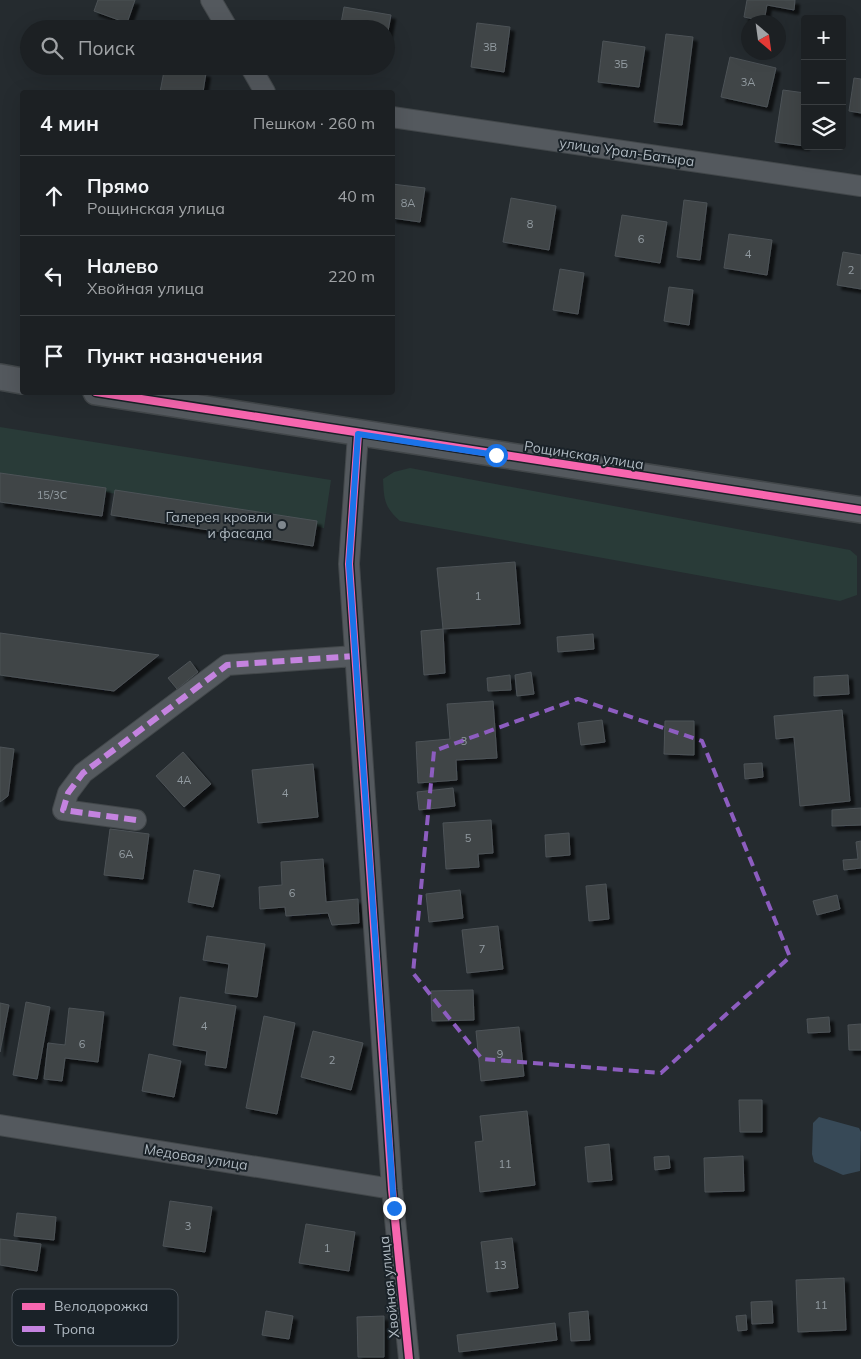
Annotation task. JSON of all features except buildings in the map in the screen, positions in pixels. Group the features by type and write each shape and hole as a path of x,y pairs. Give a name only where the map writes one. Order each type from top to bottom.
{"street":[{"path":"212,0 223,20"},
{"path":"255,75 264,90"},
{"name":"улица Урал-Батыра","path":"395,117 861,186"},
{"path":"0,377 20,381"},
{"name":"Рощинская улица","path":"115,395 861,510"},
{"name":"Хвойная улица","path":"358,434 349,564 392,1189 409,1359"},
{"path":"136,820 63,810 68,793 83,773 227,665 355,656"},
{"name":"Медовая улица","path":"0,1125 392,1189"}],"highlighted area":[{"path":"578,699 702,741 790,957 661,1073 482,1059 413,973 434,751"}],"green space":[{"path":"0,427 331,480 324,528 0,475"},
{"path":"410,468 850,550 857,556 857,595 840,601 400,521 388,507 383,479 394,472"}],"water":[{"path":"819,1117 859,1128 861,1132 860,1171 843,1175 814,1162 812,1154 813,1123"}],"marked path":[{"path":"136,820 63,810 68,793 83,773 227,665 355,656"}],"cycle path":[{"path":"115,395 861,510"},
{"path":"358,434 349,564 392,1189 409,1359"}],"place":[{"name":"Галерея кровли и фасада","path":"282,525"}],"route":[{"path":"394,1208 349,564 358,434 496,455"}]}
